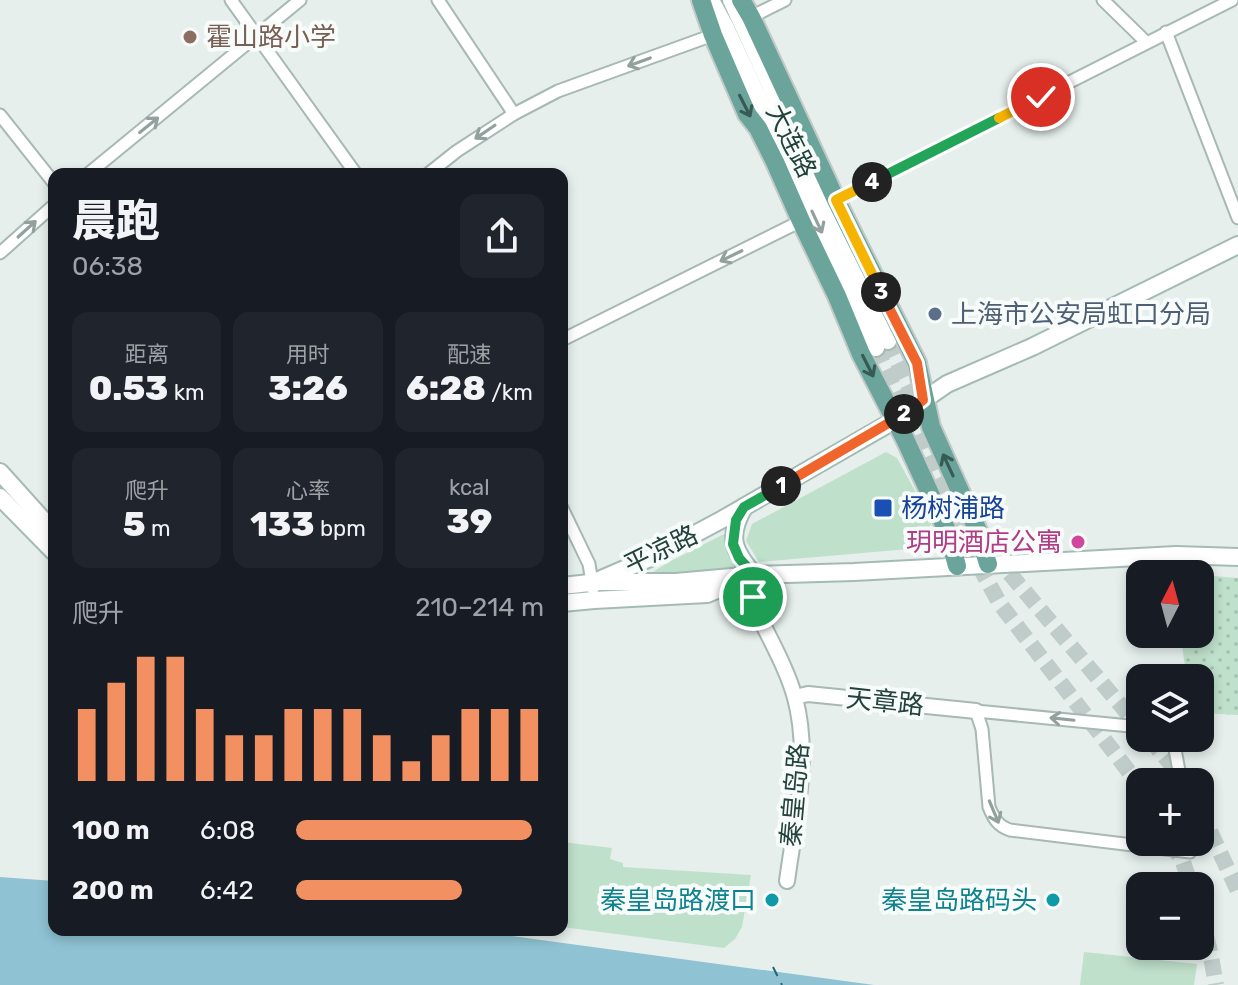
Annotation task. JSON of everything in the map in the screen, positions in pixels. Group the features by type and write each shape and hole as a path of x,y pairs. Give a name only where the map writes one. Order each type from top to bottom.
{"main road":[{"name":"大连路","path":"701,0 747,114 769,150 861,354 948,533 957,566"},
{"path":"711,0 882,344 731,0"},
{"name":"大连路","path":"741,0 917,363 931,427 978,531 988,564"},
{"name":"平凉路","path":"593,591 895,420 947,384 1032,347 1238,245"},
{"path":"0,472 47,526"},
{"path":"0,497 47,526"},
{"path":"744,507 736,520 733,544 739,558 754,575"},
{"path":"568,587 593,591 707,594 754,575 1176,555 1238,557"},
{"path":"568,601 593,591"}],"street":[{"path":"231,0 352,168"},
{"path":"95,168 300,0"},
{"path":"438,0 514,114"},
{"path":"751,17 785,0"},
{"path":"1103,0 1146,42"},
{"path":"836,200 1232,0"},
{"path":"1166,32 1238,218"},
{"path":"436,168 514,114 558,91 713,35"},
{"path":"0,115 48,175"},
{"path":"0,253 48,210"},
{"path":"568,337 801,221"},
{"path":"568,520 589,564 593,591"},
{"name":"秦皇岛路","path":"754,575 755,608 795,697 801,734 801,769 787,881"},
{"name":"天章路","path":"795,697 808,694 976,711"},
{"path":"1126,726 976,711 982,729 989,807 993,818 1003,827 1126,843"}],"green space":[{"path":"886,452 897,458 932,522 920,548 759,562 746,541 752,524"},
{"path":"728,532 737,568 647,576 667,563"},
{"path":"1214,576 1238,578 1238,715 1214,714 1214,664 1185,664 1182,648 1214,648"},
{"path":"568,843 612,848 610,859 623,863 623,867 751,875 742,927 735,939 724,948 568,928"},
{"path":"1084,952 1126,956 1126,960 1197,964 1194,985 1080,985"}],"water":[{"path":"0,877 48,881 48,936 511,936 874,985 0,985"}],"ferry route":[{"path":"773,967 782,985"}],"tunnel":[{"path":"888,341 923,417"},
{"path":"876,348 951,515 1000,604 1126,768"},
{"path":"994,555 1126,711"},
{"path":"1161,752 1174,768"},
{"path":"1214,840 1238,891"},
{"path":"1179,856 1186,872"},
{"path":"1212,960 1216,985"}],"place":[{"name":"霍山路小学","path":"190,37"},
{"name":"上海市公安局虹口分局","path":"935,314"},
{"name":"杨树浦路","path":"883,508"},
{"name":"玥明酒店公寓","path":"1078,542"},
{"name":"秦皇岛路渡口","path":"772,900"},
{"name":"秦皇岛路码头","path":"1053,900"}],"route":[{"path":"753,597 754,575 739,558 733,544 736,520 744,507 895,420 923,400 917,363 836,200 1041,97"}]}
